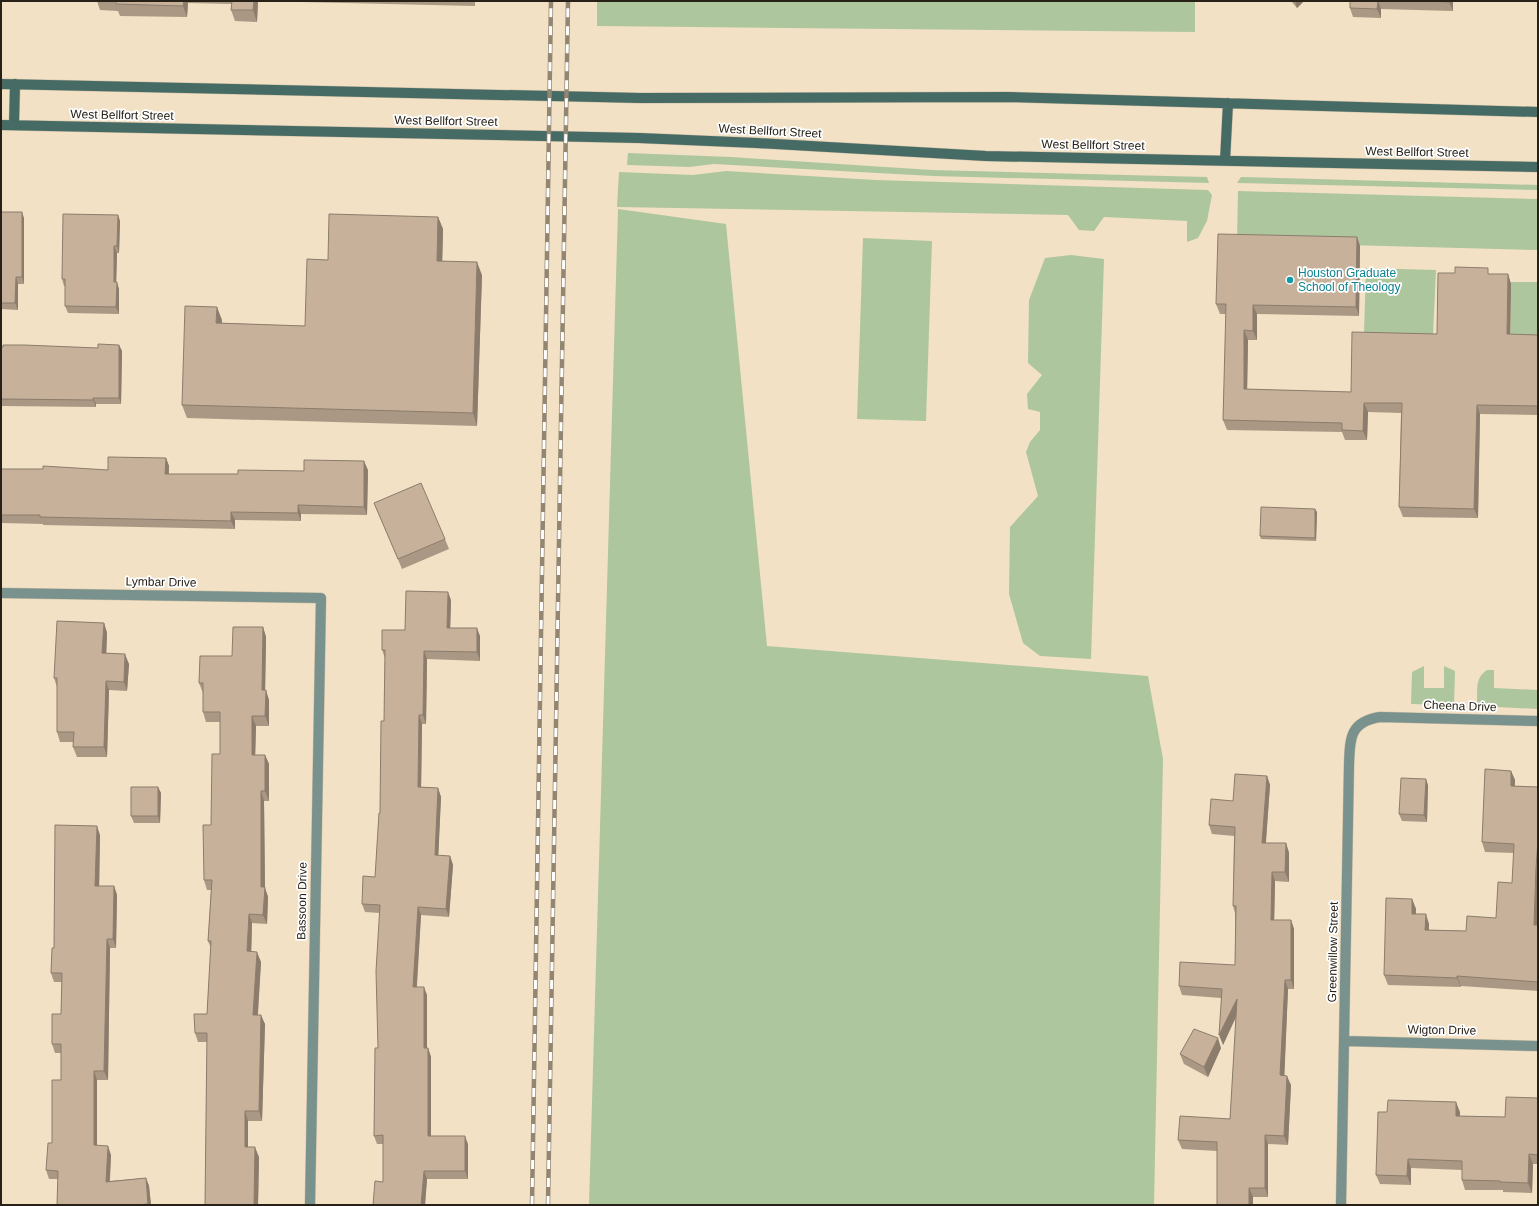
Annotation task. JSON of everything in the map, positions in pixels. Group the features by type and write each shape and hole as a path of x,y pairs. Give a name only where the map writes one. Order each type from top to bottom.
{"main road":[{"path":"1,84 640,98 1007,97 1538,112"},
{"path":"14,125 16,84"},
{"path":"1225,161 1228,103"},
{"name":"West Bellfort Street","path":"1,125 639,138 986,156 1538,167"}],"street":[{"name":"Lymbar Drive","path":"1,593 321,598"},
{"name":"Bassoon Drive","path":"310,1205 321,598"},
{"name":"Cheena Drive","path":"1380,716 1538,721"},
{"name":"Greenwillow Street","path":"1341,1205 1350,745 1352,733 1357,726 1367,719 1380,716"},
{"name":"Wigton Drive","path":"1345,1041 1538,1046"}],"green space":[{"path":"597,1 1195,1 1195,32 597,26"},
{"path":"628,153 731,157 932,170 1207,177 1209,183 933,176 714,164 689,167 627,165"},
{"path":"726,171 875,180 1208,190 1212,195 1207,221 1198,238 1187,242 1187,221 1104,217 1094,231 1079,230 1068,215 617,207 619,172 693,175"},
{"path":"1241,177 1538,185 1538,190 1237,183"},
{"path":"1238,191 1538,199 1538,250 1237,242"},
{"path":"618,209 726,224 767,646 1148,676 1163,759 1154,1205 589,1205"},
{"path":"863,238 932,241 926,421 857,419"},
{"path":"1071,255 1104,259 1091,659 1040,656 1023,643 1009,594 1010,527 1038,496 1026,452 1030,442 1040,430 1040,412 1028,409 1027,394 1042,375 1028,363 1029,300 1045,258"},
{"path":"1366,268 1436,270 1433,335 1364,333"},
{"path":"1511,282 1538,282 1538,344 1510,344"},
{"path":"1424,666 1424,688 1444,688 1444,666 1455,671 1454,705 1411,704 1412,672"},
{"path":"1487,670 1494,670 1494,688 1538,690 1538,709 1477,706 1478,681"}],"building":[{"path":"116,1 184,1 183,6 116,4"},
{"path":"232,1 254,1 253,10 231,10"},
{"path":"1350,1 1378,1 1377,9 1350,8"},
{"path":"1426,1 1449,1 1449,2"},
{"path":"1,212 22,212 22,277 16,277 15,303 1,303"},
{"path":"63,214 118,215 117,246 114,246 114,282 117,282 116,307 65,306 65,279 62,279"},
{"path":"329,214 438,217 437,261 477,262 473,413 182,405 185,306 217,307 216,323 305,326 307,259 328,260"},
{"path":"1218,234 1357,237 1356,307 1253,305 1253,331 1244,330 1244,389 1351,392 1352,332 1437,334 1438,273 1455,273 1455,267 1488,268 1488,274 1508,274 1507,334 1538,335 1538,406 1477,405 1474,509 1399,507 1402,403 1364,403 1363,431 1342,430 1342,423 1223,420 1226,304 1216,304"},
{"path":"98,344 119,345 119,398 93,398 93,400 1,399 1,347 3,347 3,345 98,348"},
{"path":"108,457 166,458 165,474 238,474 238,470 304,471 304,460 364,461 364,507 298,505 298,513 231,512 231,521 1,515 1,469 43,469 43,466 108,470"},
{"path":"421,483 445,539 398,559 374,503"},
{"path":"1261,507 1315,509 1315,538 1260,536"},
{"path":"406,591 448,592 447,628 477,628 477,652 424,651 423,715 419,715 418,787 438,788 435,855 450,856 446,909 418,907 413,987 424,987 424,1048 428,1048 428,1136 465,1136 465,1171 424,1171 421,1205 373,1205 375,1181 383,1182 383,1135 374,1136 375,1048 378,1048 376,971 380,905 362,904 363,876 375,877 380,813 381,721 384,721 385,650 382,650 382,630 405,630"},
{"path":"57,621 104,623 102,653 125,654 124,682 106,681 104,747 73,747 74,732 57,732 57,678 54,678"},
{"path":"233,627 263,627 262,690 266,690 265,716 252,716 252,755 265,755 265,791 261,791 261,887 265,887 263,915 249,914 247,951 257,952 253,1015 261,1015 259,1111 245,1111 245,1147 255,1147 254,1205 205,1205 207,1033 195,1033 194,1014 207,1014 211,941 208,941 212,880 204,880 203,825 211,825 212,754 220,754 220,712 203,712 203,683 199,683 200,656 232,656"},
{"path":"1485,769 1511,771 1511,786 1538,787 1538,840 1534,925 1538,925 1538,982 1457,976 1457,978 1384,975 1386,898 1412,899 1412,914 1426,914 1425,930 1466,931 1467,916 1496,918 1498,882 1512,883 1514,844 1482,842"},
{"path":"1235,774 1267,776 1262,843 1286,843 1285,872 1272,872 1271,920 1291,920 1291,980 1285,980 1280,1075 1287,1076 1284,1136 1265,1135 1265,1188 1249,1188 1249,1205 1217,1205 1217,1142 1178,1140 1180,1116 1230,1119 1237,999 1219,1035 1222,989 1179,986 1180,962 1235,965 1236,906 1233,906 1235,827 1209,825 1211,799 1233,801"},
{"path":"1401,778 1426,779 1424,815 1399,814"},
{"path":"131,787 158,787 158,816 131,816"},
{"path":"55,825 97,826 95,886 114,886 113,939 107,939 104,1071 94,1071 94,1145 108,1146 106,1182 146,1178 148,1204 57,1205 58,1171 46,1170 48,1143 52,1143 52,1080 61,1080 61,1044 52,1044 52,1014 61,1014 62,973 51,973 52,948 54,948"},
{"path":"1194,1029 1218,1038 1204,1067 1180,1054"},
{"path":"1506,1097 1538,1098 1538,1155 1529,1154 1528,1183 1462,1180 1462,1161 1408,1159 1407,1176 1376,1175 1378,1112 1387,1112 1388,1100 1456,1102 1456,1116 1505,1117"}],"railway":[{"path":"532,1205 551,1"},
{"path":"548,1205 568,1"}],"place":[{"name":"Houston Graduate School of Theology","path":"1290,280"}]}
